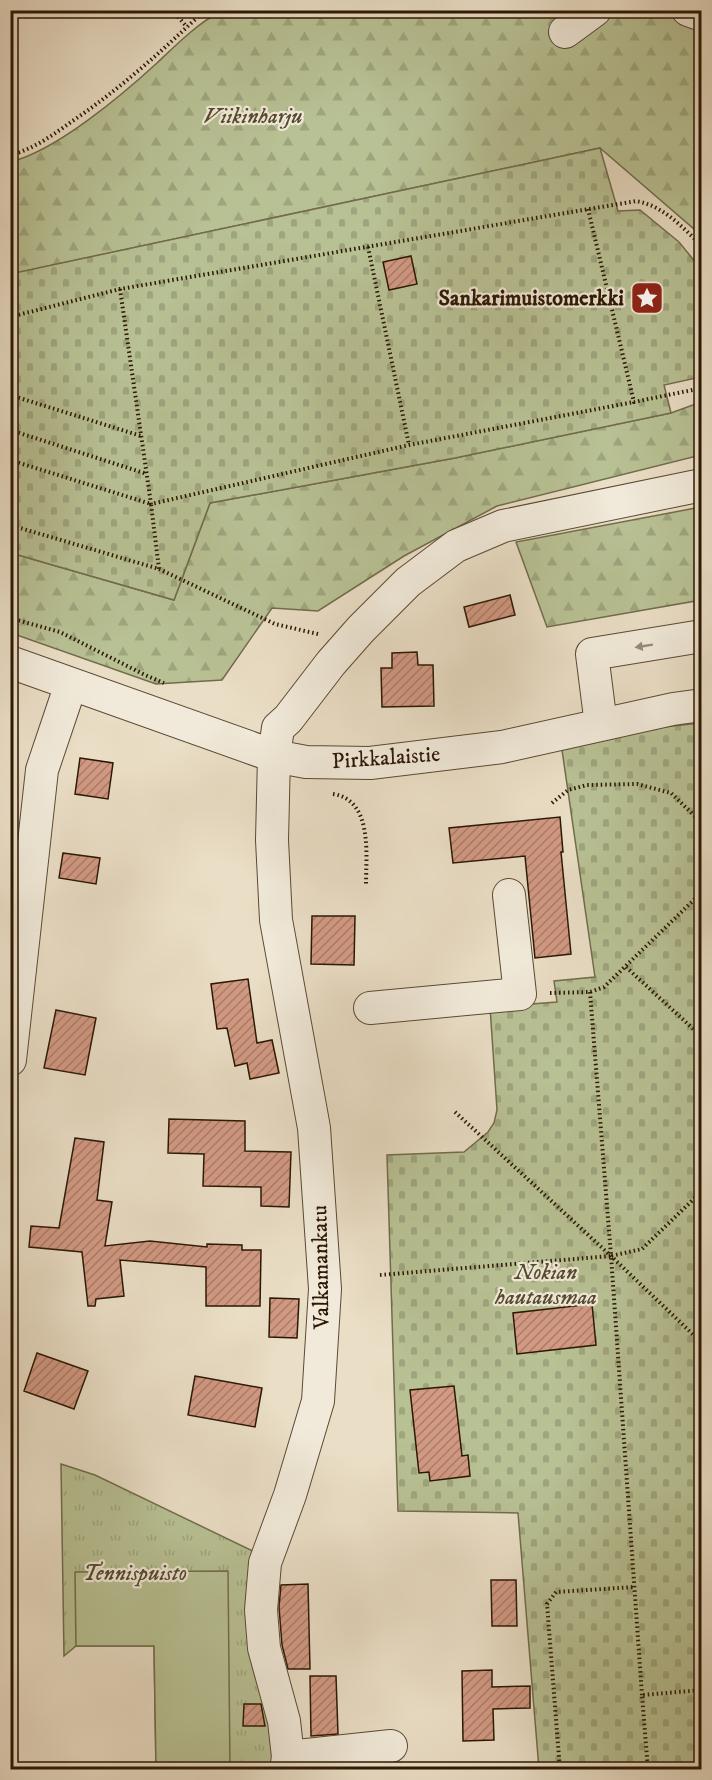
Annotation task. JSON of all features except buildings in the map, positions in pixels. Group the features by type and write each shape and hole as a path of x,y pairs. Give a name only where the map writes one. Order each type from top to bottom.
{"street":[{"path":"565,32 595,10"},
{"path":"688,10 702,15"},
{"name":"Valkamankatu","path":"287,1763 284,1721 264,1648 261,1610 265,1563 290,1495 318,1401 325,1289 314,1128 276,920 272,840 274,756 278,728 288,719 351,641 408,582 456,546 503,526 702,484"},
{"path":"601,725 592,654 702,636"},
{"name":"Pirkkalaistie","path":"10,662 274,756 306,762 370,763 502,747 673,709 702,705"},
{"path":"10,1060 42,770 71,684"},
{"path":"370,1008 520,994 509,895"},
{"path":"287,1763 391,1746"}],"path":[{"path":"172,10 188,27"},
{"path":"10,155 20,153 55,133 105,99 156,57 205,10"},
{"path":"10,317 120,289 636,201 651,204 672,218 702,246"},
{"path":"588,209 634,402"},
{"path":"368,247 410,445"},
{"path":"120,289 159,569"},
{"path":"10,460 151,504 410,445 702,388"},
{"path":"10,395 141,436"},
{"path":"10,430 147,474"},
{"path":"10,525 159,569 275,624 351,641"},
{"path":"10,618 60,632 145,675 168,684"},
{"path":"552,803 568,790 587,785 638,784 671,793 702,823"},
{"path":"324,793 349,799 359,810 366,837 366,884"},
{"path":"520,994 590,992 604,987 702,892"},
{"path":"626,967 702,1037"},
{"path":"590,992 648,1770"},
{"path":"455,1112 702,1343"},
{"path":"380,1275 611,1256 642,1249 702,1191"},
{"path":"560,1770 547,1604 556,1592 634,1587"},
{"path":"642,1695 702,1690"}],"green space":[{"name":"Viikinharju","path":"221,11 701,11 701,235 600,148 11,274 10,162 47,146 88,120 126,90 195,28"},
{"path":"600,148 618,211 640,210 679,242 701,269 701,377 664,385 671,413 455,458 210,503 174,600 11,553 10,274"},
{"path":"701,402 701,455 497,506 404,556 318,611 272,608 222,680 156,684 11,633 11,553 174,600 210,503 455,458 671,413"},
{"path":"701,507 701,600 547,627 516,542"},
{"name":"Nokian hautausmaa","path":"701,723 701,1769 539,1769 518,1513 398,1511 387,1155 464,1152 488,1132 494,1123 497,1110 490,1007 557,1002 554,981 595,977 562,750 663,727"},
{"name":"Tennispuisto","path":"61,1464 95,1475 259,1554 273,1770 156,1769 154,1646 76,1646 64,1656"},
{"path":"228,1571 230,1769 156,1769 154,1646 76,1646 75,1572"}],"place":[{"name":"Sankarimuistomerkki","path":"647,298"}]}
